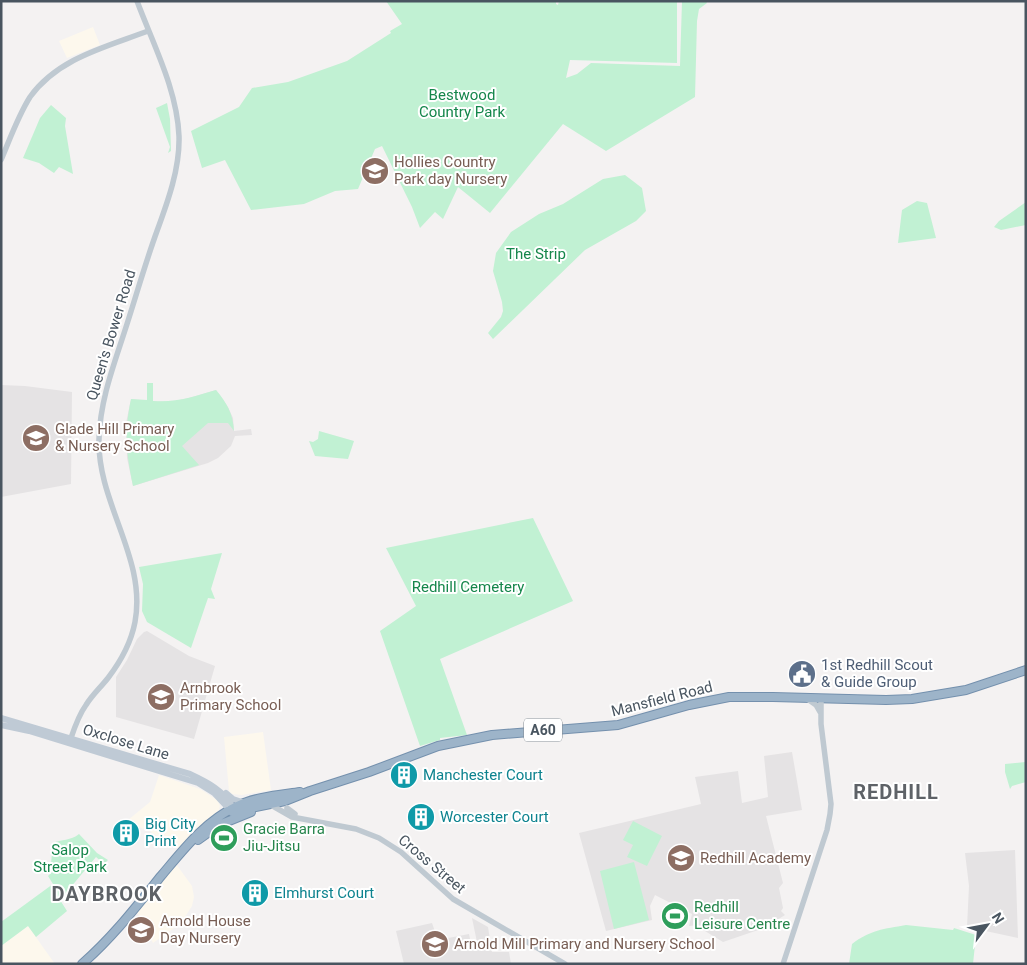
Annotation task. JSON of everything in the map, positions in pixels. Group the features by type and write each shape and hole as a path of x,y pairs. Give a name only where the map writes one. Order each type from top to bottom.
{"highway":[{"name":"Mansfield Road","path":"228,809 270,802 310,791 438,746 476,738 511,732 618,725 689,705 729,697 888,700 928,697 970,689 1026,670"},
{"name":"Mansfield Road","path":"82,964 119,927 181,852 207,826 228,809 245,802 270,802 286,805 310,791"},
{"name":"Mansfield Road","path":"181,852 223,823 270,802"},
{"name":"Mansfield Road","path":"223,823 228,809"}],"main road":[{"name":"Oxclose Lane","path":"1,718 40,729 70,741 198,783 214,793 228,809"},
{"name":"Oxclose Lane","path":"1,725 70,741 190,774 224,795 228,809"},
{"path":"190,774 202,777 233,798 245,802"}],"street":[{"name":"Queen's Bower Road","path":"70,741 78,719 87,703 121,659 129,642 134,624 137,600 135,579 104,480 99,451 100,423 110,378 149,253 164,214 177,166 178,130 174,99 137,1"},
{"path":"1,160 25,105 36,90 52,74 65,64 80,57 148,31"},
{"path":"806,698 816,706 821,714"},
{"path":"783,964 830,814 821,698"},
{"name":"Cross Street","path":"270,802 288,815 356,829 379,838 401,852 453,899 566,964"},
{"path":"286,805 288,815"},
{"name":"Cross Street","path":"286,805 292,813 302,818"}],"shaded area":[{"path":"93,27 100,45 67,58 59,41"},
{"path":"147,383 153,383 153,401 169,402 216,390 233,418 234,431 251,429 252,435 235,436 231,446 218,458 208,463 133,486 127,458 126,423 131,399 147,401"},
{"name":"Glade Hill Primary & Nursery School","path":"1,385 72,392 71,484 1,497"},
{"name":"Arnbrook Primary School","path":"147,631 189,656 215,666 194,739 116,717 116,677 137,639"},
{"path":"263,732 271,790 242,795 232,794 229,791 224,737"},
{"name":"Redhill Academy","path":"792,752 802,810 766,816 783,883 779,888 783,908 781,911 785,915 764,928 723,942 700,928 699,925 689,926 692,914 655,895 650,906 652,920 606,931 579,833 701,804 695,777 738,771 742,803 768,797 764,756"},
{"path":"159,775 200,789 217,800 220,806 219,810 178,849 152,833 146,826 143,829 128,820 150,802"},
{"path":"1015,850 1018,938 967,927 969,886 965,853"},
{"path":"176,864 192,886 194,897 192,906 181,923 153,943 137,912"},
{"name":"Arnold Mill Primary and Nursery School","path":"472,918 488,927 492,952 509,952 511,964 404,964 396,931 432,923 438,940 469,934 472,949 478,947"},
{"path":"28,926 55,964 1,964 1,946"}],"green space":[{"name":"Bestwood Country Park","path":"386,1 556,1 558,5 559,1 677,1 677,63 570,60 566,78 577,74 591,63 680,66 682,1 706,1 707,3 699,9 697,21 695,97 606,151 563,124 490,213 458,187 443,219 435,212 420,228 412,207 382,146 375,149 358,189 335,191 304,204 251,210 225,160 202,168 191,131 239,107 252,88 288,82 347,61 391,33 390,31 402,24"},
{"path":"167,103 170,119 171,151 168,153 170,147 156,108"},
{"path":"51,105 66,118 65,126 73,174 59,167 54,173 39,163 23,158 40,118"},
{"name":"The Strip","path":"625,175 642,188 646,211 636,221 585,250 493,339 488,333 501,317 503,311 493,271 496,253 511,232 539,214 563,204 603,179"},
{"path":"917,201 927,203 936,238 898,243 902,210"},
{"path":"1026,202 1026,225 1001,230 994,227 999,221"},
{"path":"147,383 153,383 153,401 178,400 216,390 229,409 234,431 228,423 208,423 182,446 199,465 133,486 127,442 127,422 131,399 147,400"},
{"path":"319,431 354,441 348,459 315,456 309,441 313,442 318,439"},
{"name":"Redhill Cemetery","path":"533,518 573,601 440,659 467,735 440,738 440,740 420,746 380,631 416,606 386,548"},
{"path":"222,553 211,589 215,599 208,598 191,648 147,622 142,611 143,584 139,567"},
{"path":"1025,762 1026,782 1012,786 1010,789 1005,772 1005,764"},
{"path":"633,821 662,836 647,866 627,857 633,845 623,840"},
{"name":"Salop Street Park","path":"79,834 97,853 108,860 104,864 96,857 60,900 67,911 36,937 28,926 1,946 1,922 53,884 48,876 52,872 53,867 51,864 53,843 73,838"},
{"path":"634,862 649,920 614,929 600,871"},
{"path":"906,925 953,930 954,928 976,935 973,964 849,964 852,944 859,939 878,931"}],"place":[{"name":"Hollies Country Park day Nursery","path":"375,171"},
{"name":"Glade Hill Primary & Nursery School","path":"36,438"},
{"name":"1st Redhill Scout & Guide Group","path":"802,674"},
{"name":"Arnbrook Primary School","path":"161,697"},
{"name":"Manchester Court","path":"404,775"},
{"name":"Worcester Court","path":"421,817"},
{"name":"Big City Print","path":"126,833"},
{"name":"Gracie Barra Jiu-Jitsu","path":"224,838"},
{"name":"Redhill Academy","path":"681,858"},
{"name":"Elmhurst Court","path":"255,893"},
{"name":"Redhill Leisure Centre","path":"675,916"},
{"name":"Arnold House Day Nursery","path":"141,930"},
{"name":"Arnold Mill Primary and Nursery School","path":"435,944"}],"district":[{"name":"REDHILL","path":"896,792"},
{"name":"DAYBROOK","path":"107,894"}]}
